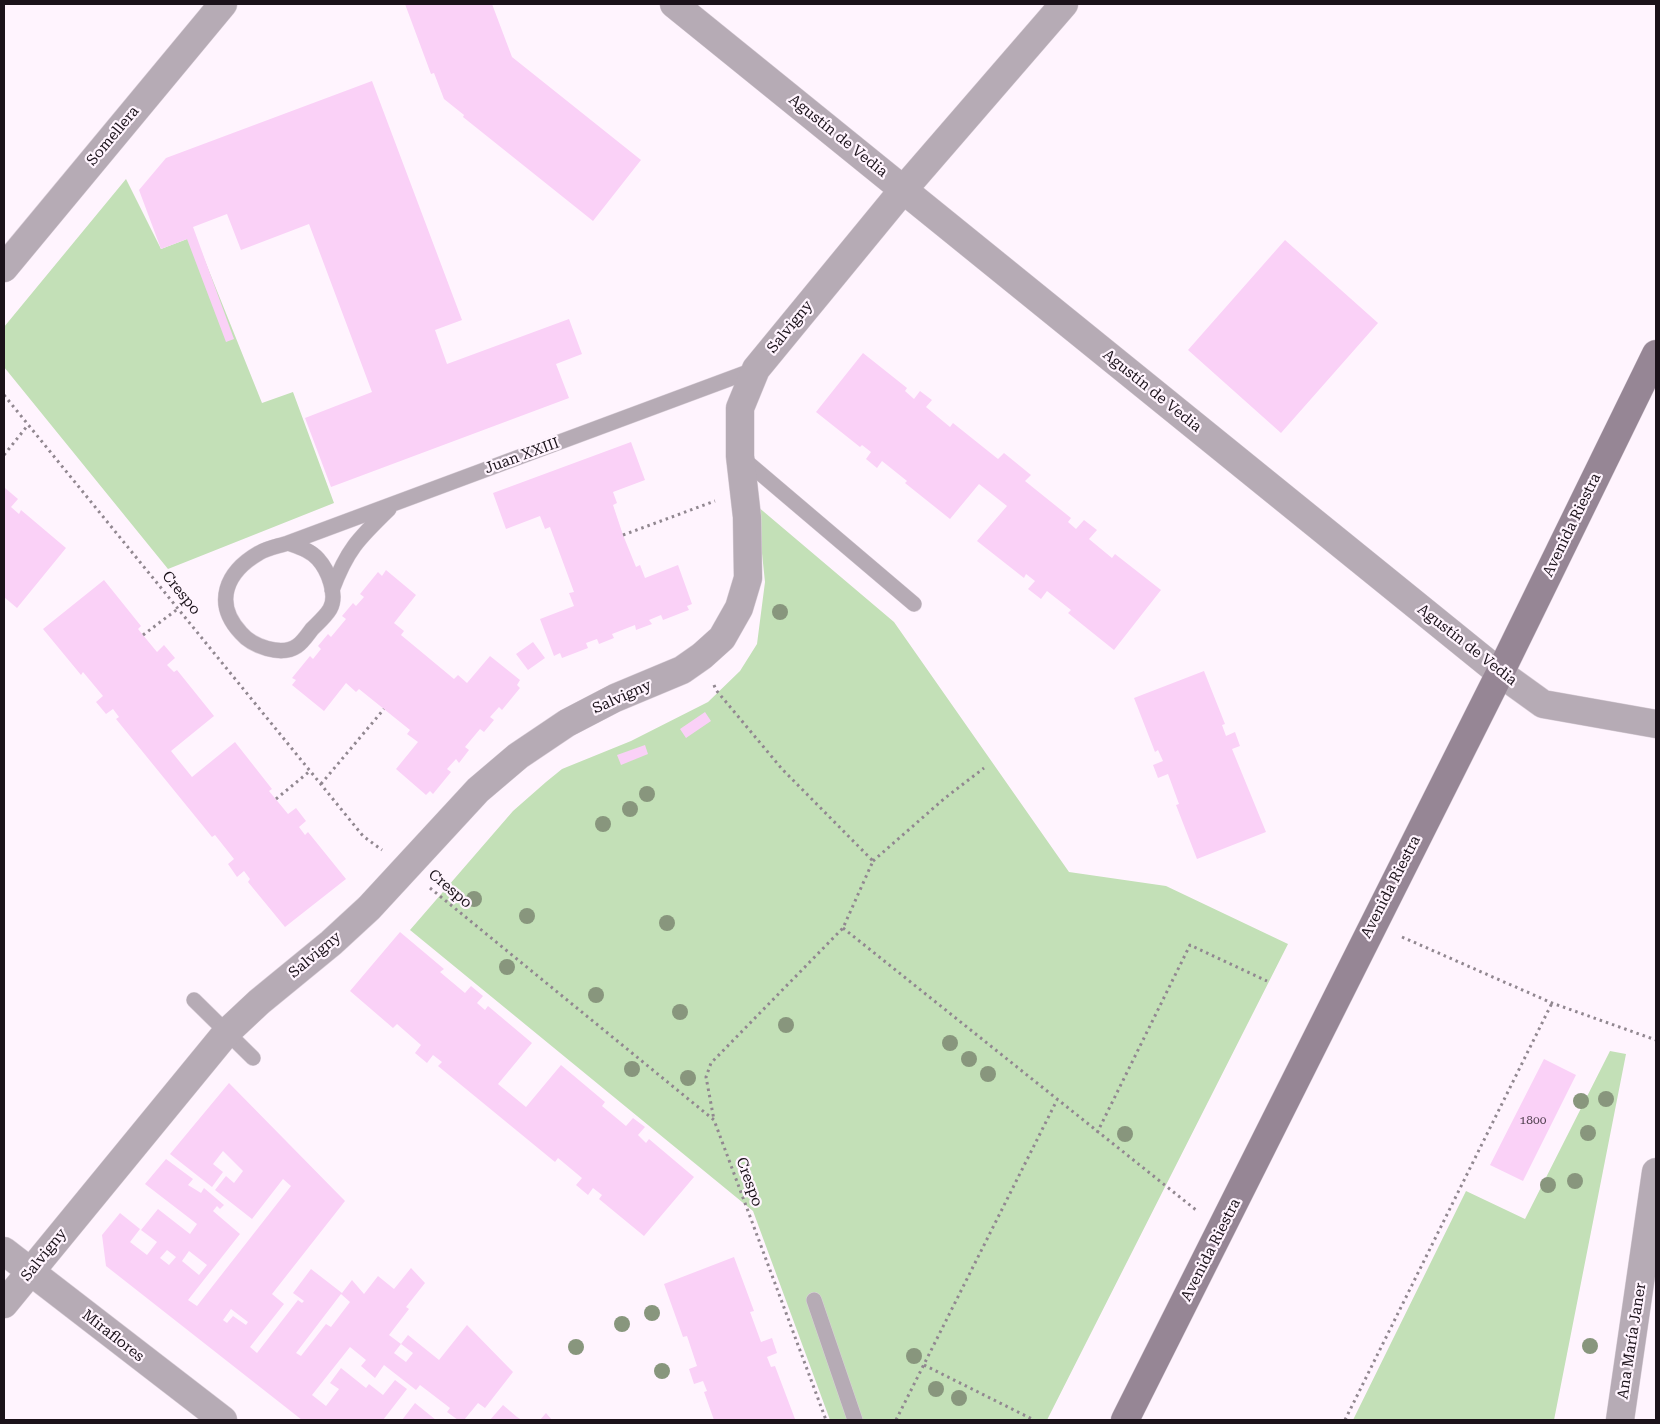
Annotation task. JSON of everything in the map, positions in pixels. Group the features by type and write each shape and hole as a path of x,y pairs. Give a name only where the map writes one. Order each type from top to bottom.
{"main road":[{"name":"Avenida Riestra","path":"1125,1420 1222,1230 1372,924 1500,673 1656,354"}],"street":[{"name":"Somellera","path":"4,268 222,4"},
{"name":"Agustín de Vedia","path":"674,4 1500,673 1543,704 1656,724"},
{"name":"Salvigny","path":"4,1304 201,1061 227,1032 258,1002 331,943 369,908 478,790 518,756 567,723 615,698 682,670 702,656 722,638 740,608 748,578 748,536 740,456 740,408 756,369 903,190 1064,4"},
{"name":"Ana María Janer","path":"1620,1420 1646,1319 1656,1172"},
{"name":"Miraflores","path":"4,1251 223,1420"}],"lane":[{"name":"Juan XXIII","path":"288,543 756,369"},
{"path":"740,456 914,604"},
{"path":"332,590 342,566 356,541 393,504"},
{"path":"288,543 304,549 318,559 328,574 332,590 331,608 296,647 279,650 261,647 245,638 233,624 226,608 225,590 240,566 261,551 288,543"},
{"path":"194,1000 253,1058"},
{"path":"814,1300 855,1420"}],"path":[{"name":"Crespo","path":"4,394 364,836 407,868 714,1120 826,1420"},
{"path":"4,455 28,425"},
{"path":"623,535 743,490"},
{"path":"143,635 179,608"},
{"path":"702,656 716,690 782,769 873,861"},
{"path":"321,784 384,709"},
{"path":"714,1120 706,1077 711,1063 843,928 873,861 945,798 984,768"},
{"path":"276,798 310,771"},
{"path":"1372,924 1552,1003 1656,1040"},
{"path":"843,928 1097,1133 1222,1230"},
{"path":"1097,1133 1190,945 1267,981"},
{"path":"1345,1420 1552,1003"},
{"path":"896,1420 1057,1100"},
{"path":"924,1365 1034,1420"}],"green space":[{"path":"126,179 161,249 195,236 262,403 293,392 334,503 168,569 4,367 4,327"},
{"path":"757,506 894,622 1069,872 1166,886 1288,944 1047,1420 830,1420 753,1211 410,930 513,811 562,769 631,741 708,702 740,671 757,644 765,582"},
{"path":"1610,1051 1626,1054 1554,1420 1353,1420 1466,1191 1525,1219"}],"building":[{"path":"405,4 492,4 512,57 641,160 593,221 463,117 464,115 444,99 434,73 431,74"},
{"path":"372,81 462,320 435,330 447,364 569,319 582,354 556,364 569,398 331,487 305,418 372,392 309,224 241,250 227,214 193,227 234,339 226,342 187,239 161,249 139,190 166,158"},
{"path":"1285,240 1378,323 1281,433 1188,350"},
{"path":"863,353 907,388 905,391 914,399 920,391 932,400 926,407 950,427 953,423 998,459 1004,453 1031,475 1025,481 1071,518 1068,522 1076,529 1084,520 1097,530 1089,539 1112,558 1115,554 1161,590 1114,650 1068,613 1071,610 1047,591 1041,599 1028,589 1035,581 1026,574 1024,578 977,541 1007,506 979,484 950,519 905,483 907,481 882,461 877,468 866,459 871,452 862,445 860,447 816,412"},
{"path":"631,442 645,480 613,492 617,503 613,505 623,535 636,567 640,565 645,578 678,565 692,604 687,606 689,610 663,620 661,615 649,620 652,624 636,630 635,625 612,634 614,638 599,644 597,639 586,643 588,648 562,658 560,653 554,656 540,619 574,606 569,593 574,592 550,527 545,529 540,516 506,529 493,493"},
{"path":"5,488 18,499 11,507 19,514 21,510 66,548 17,608 4,597"},
{"path":"386,570 416,595 394,623 404,631 401,635 454,679 458,675 467,683 490,656 520,680 517,685 520,688 502,710 499,707 490,717 494,720 484,732 480,729 465,747 469,750 459,763 456,759 447,769 451,772 433,794 430,791 426,795 396,769 418,742 407,734 410,730 359,689 356,692 346,683 324,711 292,685 296,680 292,678 310,656 313,659 321,649 318,646 328,634 331,637 346,619 342,616 353,603 356,606 364,597 360,594 378,572 382,576"},
{"path":"104,580 141,626 138,629 157,652 164,645 175,658 167,665 174,672 177,670 214,716 171,751 192,777 235,742 272,789 269,791 288,814 296,808 306,821 299,827 305,835 308,832 346,879 285,927 248,882 250,879 244,871 237,877 228,864 234,859 215,835 212,837 116,719 119,717 113,709 106,714 96,702 103,696 83,672 81,675 43,629"},
{"path":"533,642 545,658 528,670 516,654"},
{"path":"1204,671 1225,724 1222,725 1226,736 1235,732 1240,746 1232,749 1266,832 1197,859 1176,805 1179,804 1168,774 1158,778 1153,765 1163,761 1158,750 1155,752 1134,698"},
{"path":"705,712 711,721 686,738 680,729"},
{"path":"645,745 648,754 621,765 617,755"},
{"path":"400,932 444,969 440,972 465,993 471,986 483,996 477,1003 485,1010 488,1006 532,1043 498,1084 526,1107 561,1065 605,1102 602,1106 626,1126 633,1118 645,1127 638,1135 646,1143 649,1139 694,1177 644,1236 599,1199 602,1195 593,1188 588,1195 576,1185 582,1178 558,1158 555,1162 438,1066 442,1062 433,1055 427,1063 415,1053 421,1045 397,1024 393,1028 350,991"},
{"path":"1544,1059 1576,1075 1523,1181 1490,1165"},
{"path":"229,1083 345,1201 272,1294 284,1304 250,1347 257,1353 298,1300 302,1303 304,1301 293,1293 311,1269 342,1293 352,1280 364,1294 378,1276 394,1289 411,1268 425,1283 406,1307 409,1309 389,1335 401,1344 408,1335 439,1360 467,1325 513,1372 485,1408 478,1403 464,1420 458,1420 447,1412 450,1408 420,1385 416,1390 384,1365 375,1378 361,1366 366,1360 350,1347 312,1395 326,1406 339,1389 330,1383 341,1368 366,1388 369,1384 383,1395 395,1380 407,1389 383,1420 302,1420 106,1266 102,1235 120,1213 140,1229 130,1242 147,1255 157,1242 141,1230 158,1209 190,1234 197,1224 145,1184 166,1159 193,1179 188,1185 201,1193 204,1188 224,1205 220,1209 217,1206 213,1211 240,1234 188,1300 197,1306 291,1186 283,1179 252,1219 215,1190 226,1176 234,1183 243,1171 223,1151 213,1164 223,1172 212,1187 170,1154","holes":["167,1250 176,1257 169,1265 160,1258","189,1251 207,1265 199,1275 182,1261","341,1294 350,1302 331,1327 326,1324 301,1356 296,1353","231,1309 248,1322 246,1325 233,1316 227,1323 223,1320","401,1344 413,1353 406,1362 394,1353"]},
{"path":"734,1257 754,1311 750,1312 761,1342 772,1338 777,1353 767,1357 771,1367 775,1366 795,1419 714,1420 704,1392 707,1391 703,1381 694,1384 689,1369 697,1366 687,1336 683,1337 664,1284"},
{"path":"415,1403 436,1420 402,1420"},
{"path":"503,1405 517,1417 522,1420 490,1420"},
{"path":"546,1413 552,1420 540,1420"}]}
